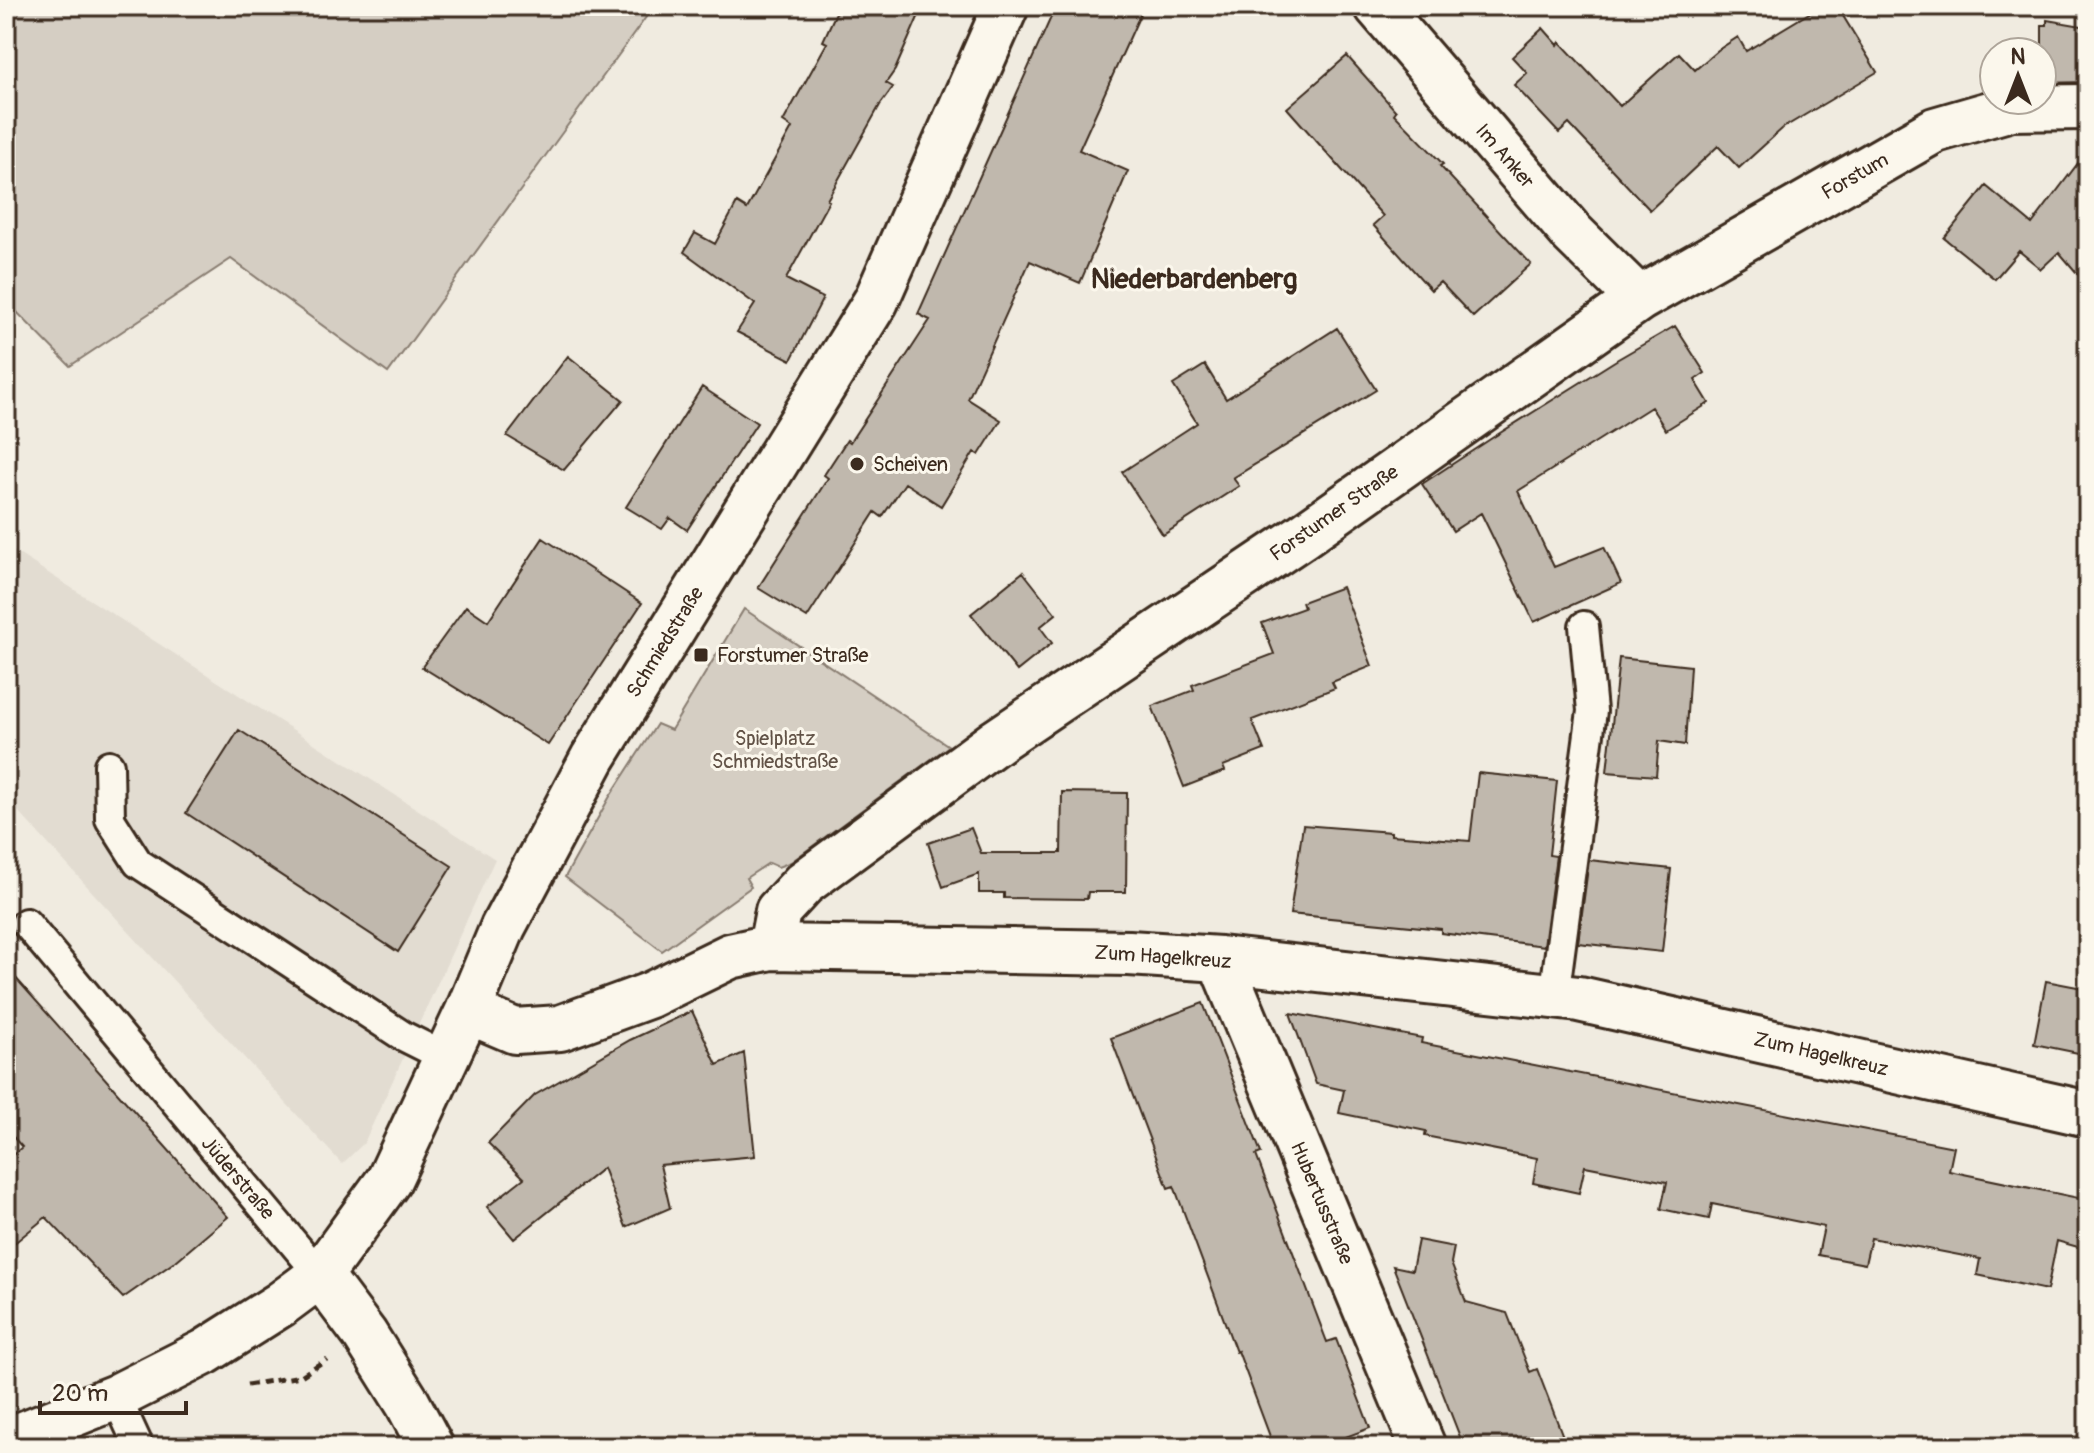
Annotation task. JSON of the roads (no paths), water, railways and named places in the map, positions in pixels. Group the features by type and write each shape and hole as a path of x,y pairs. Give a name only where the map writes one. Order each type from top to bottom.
{"street":[{"name":"Schmiedstraße","path":"320,1275 389,1180 468,1011 503,927 593,758 876,301 1006,6"},
{"name":"Im Anker","path":"1377,6 1572,233 1639,299"},
{"name":"Forstum","path":"1639,299 1935,130 2011,108 2088,107"},
{"name":"Forstumer Straße","path":"771,947 778,911 816,873 997,741 1301,537 1639,299"},
{"path":"468,1011 515,1031 560,1028 650,995 730,956 771,947"},
{"name":"Zum Hagelkreuz","path":"771,947 1129,953 1220,959 1579,999 2088,1114"},
{"name":"Hubertusstraße","path":"1220,959 1423,1447"},
{"path":"6,1441 116,1397 205,1352 320,1275"},
{"name":"Jüderstraße","path":"320,1275 365,1335 431,1447"}],"lane":[{"path":"1554,997 1592,711 1584,626"},
{"path":"109,765 110,819 138,863 403,1036 445,1057"},
{"name":"Jüderstraße","path":"26,923 320,1275"},
{"path":"116,1397 139,1447"}],"place":[{"name":"Scheiven","path":"857,464"},
{"name":"Forstumer Straße","path":"701,655"}],"district":[{"name":"Niederbardenberg","path":"1194,279"}],"park label":[{"name":"Spielplatz Schmiedstraße","path":"775,750"}]}
